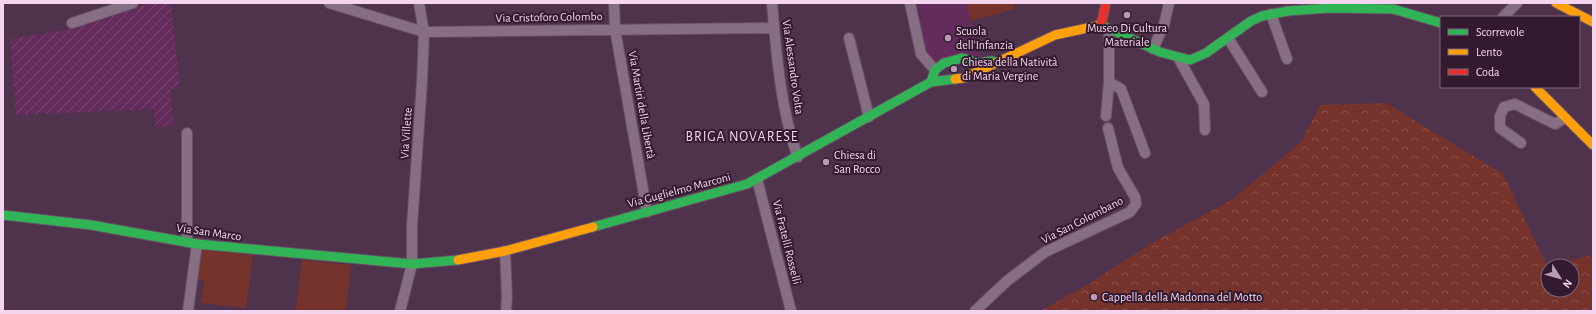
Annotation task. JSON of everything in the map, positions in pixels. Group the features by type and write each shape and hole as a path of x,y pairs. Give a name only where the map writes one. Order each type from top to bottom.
{"street":[{"path":"72,23 133,3"},
{"name":"Via Cristoforo Colombo","path":"329,3 424,32 774,28"},
{"name":"Via Villette","path":"400,311 412,264 412,226 424,32 419,3"},
{"name":"Via Martiri della Libertà","path":"614,3 615,29 647,212"},
{"name":"Via Alessandro Volta","path":"772,3 774,28 790,138 798,157"},
{"path":"910,3 920,54 935,70 931,82"},
{"path":"1106,3 1105,28 1109,82 1106,116"},
{"path":"1154,49 1164,25 1168,3"},
{"path":"1504,16 1517,3"},
{"path":"1556,3 1593,22"},
{"path":"1105,28 1154,49 1165,56 1191,60 1228,38 1247,22 1271,14 1331,6 1399,10 1440,23"},
{"path":"1271,14 1287,58"},
{"name":"Via Guglielmo Marconi","path":"412,264 446,262 505,252 747,184 931,82 943,82 964,78 999,60 1055,35 1105,28"},
{"path":"849,38 869,117"},
{"path":"1228,38 1262,92"},
{"name":"Via Guglielmo Marconi","path":"935,70 944,63 962,58 980,63 999,60"},
{"path":"1179,59 1204,104 1205,130"},
{"path":"1109,82 1121,89 1145,153"},
{"path":"1536,88 1593,145"},
{"path":"1521,143 1500,128 1500,116 1504,107 1515,104 1555,124 1565,118"},
{"name":"Via San Colombano","path":"975,311 1007,281 1045,252 1118,218 1133,209 1136,204 1135,197 1118,168 1108,128"},
{"path":"187,133 187,242"},
{"name":"Via Fratelli Rosselli","path":"757,178 791,311"},
{"name":"Via San Marco","path":"3,215 91,225 198,244 412,264"},
{"path":"188,311 198,244"},
{"path":"505,252 507,297 506,311"}],"shaded area":[{"path":"151,3 171,3 180,88 170,89 174,126 155,127 154,109 16,115 10,39 71,29"},
{"name":"Scuola dell'Infanzia","path":"918,3 967,3 979,56 932,60 925,54 917,22 922,18"}],"green space":[{"path":"967,3 1014,3 1015,9 970,21"},
{"path":"1386,103 1503,174 1543,258 1540,258 1540,298 1580,298 1580,258 1590,255 1593,257 1593,311 1393,311 1394,305 1376,295 1371,311 1040,311 1087,285 1152,243 1233,199 1301,142 1320,105"},
{"path":"198,249 253,255 246,308 201,303 204,280 195,279"},
{"path":"302,260 351,265 346,311 296,310"},
{"path":"1376,295 1394,305 1393,311 1371,311"}],"traffic: fast":[{"path":"1101,25 1160,52 1190,60 1206,53 1251,21 1262,16 1288,11 1329,8 1393,9 1440,23"},
{"path":"931,82 935,70 944,63 962,58 980,63 992,61"},
{"path":"593,227 747,184 931,82 955,79"},
{"path":"3,215 91,225 197,244 412,264 458,260"}],"traffic: slow":[{"path":"1556,3 1593,22"},
{"path":"955,79 964,78 1055,35 1101,25"},
{"path":"1536,88 1593,145"},
{"path":"458,260 505,251 593,227"}],"traffic: jam":[{"path":"1101,25 1106,3"}],"place":[{"name":"Museo Di Cultura Materiale","path":"1127,15"},
{"name":"Scuola dell'Infanzia","path":"948,38"},
{"name":"Chiesa della Natività di Maria Vergine","path":"954,69"},
{"name":"Chiesa di San Rocco","path":"826,162"},
{"name":"Cappella della Madonna del Motto","path":"1094,297"}],"district":[{"name":"BRIGA NOVARESE","path":"742,137"}]}
